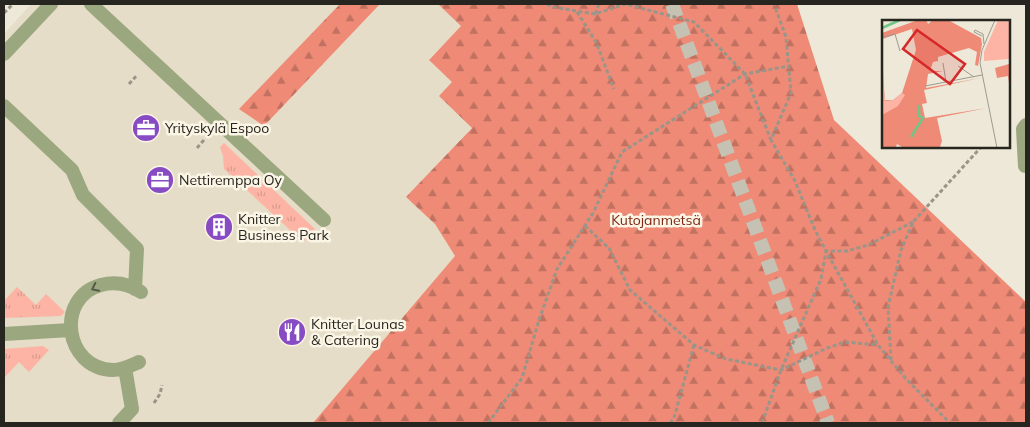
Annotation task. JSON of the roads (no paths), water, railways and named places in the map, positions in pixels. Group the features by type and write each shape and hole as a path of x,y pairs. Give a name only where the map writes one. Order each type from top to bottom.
{"lane":[{"path":"4,54 51,4"},
{"path":"92,4 324,220"},
{"path":"4,106 72,170 83,195 137,250 138,290 122,284 109,283 96,286 76,304 71,317 70,330 73,343 80,354 100,368 113,370 125,368 139,362"},
{"path":"1025,166 1023,129 1026,125"},
{"path":"4,334 70,330"},
{"path":"119,423 132,409 125,368"}],"tunnel":[{"path":"672,4 828,423"}],"place":[{"name":"Yrityskylä Espoo","path":"146,128"},
{"name":"Nettiremppa Oy","path":"160,180"},
{"name":"Knitter Business Park","path":"219,227"},
{"name":"Knitter Lounas & Catering","path":"292,332"}],"park label":[{"name":"Kutojanmetsä","path":"656,220"}]}
